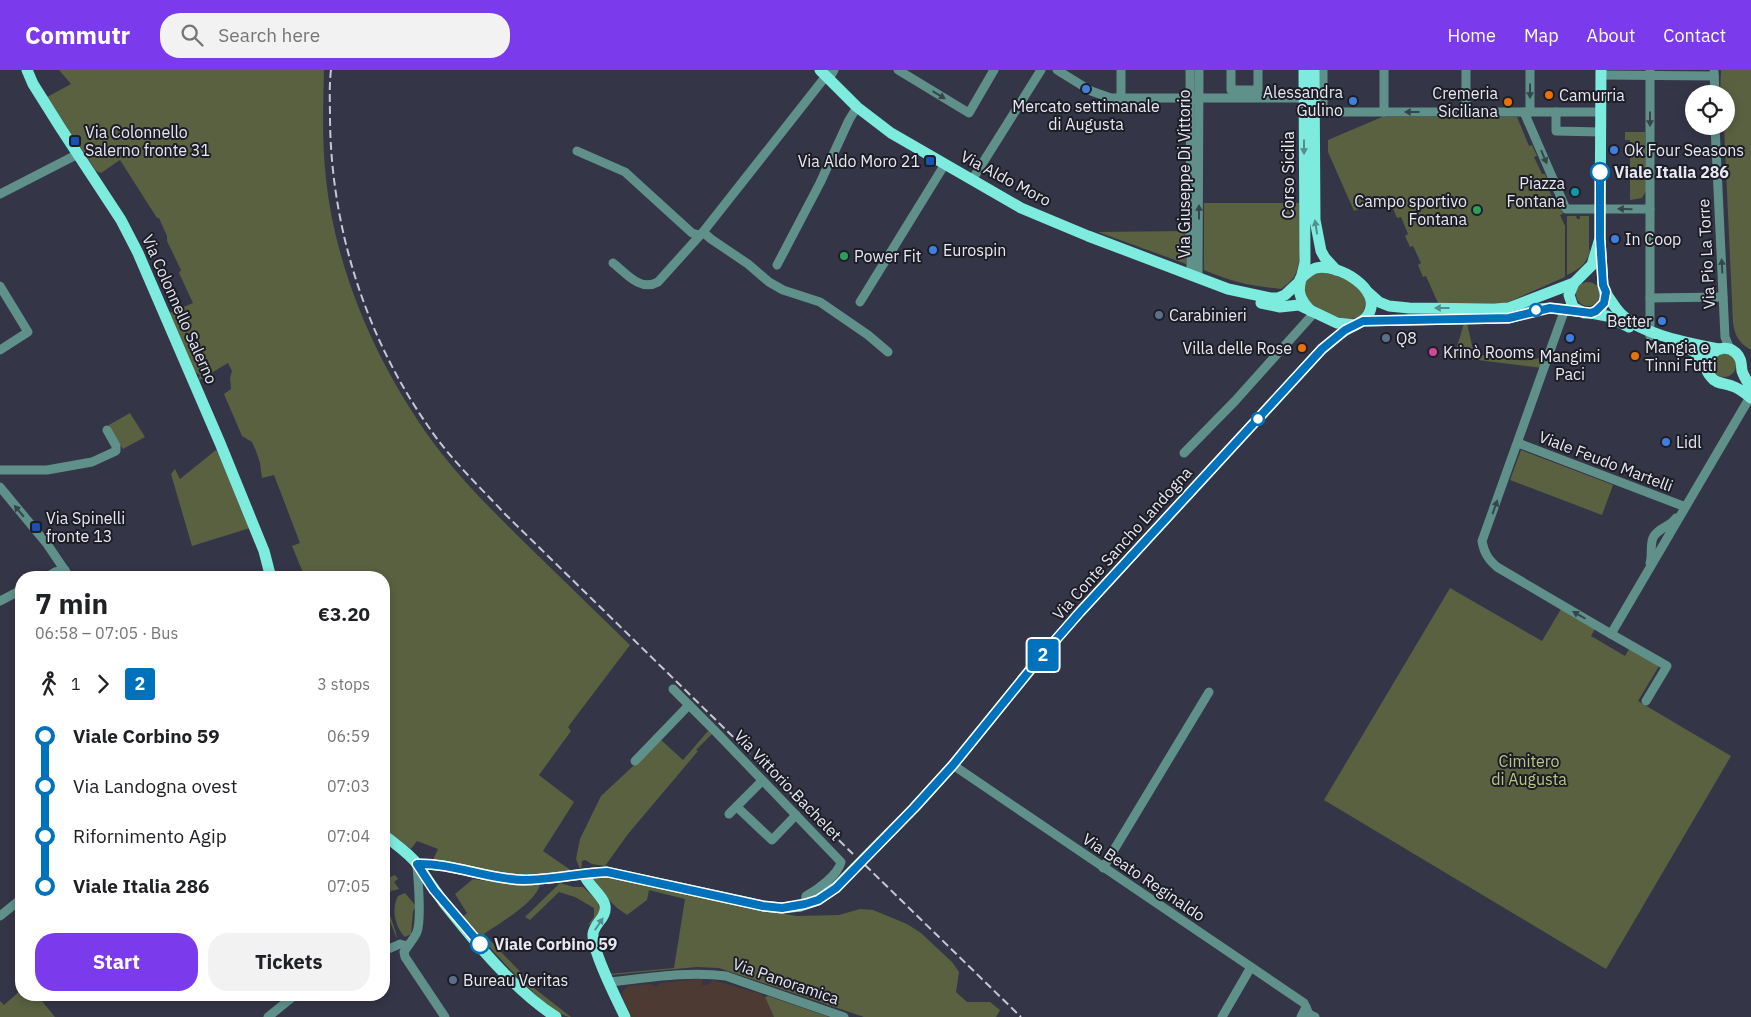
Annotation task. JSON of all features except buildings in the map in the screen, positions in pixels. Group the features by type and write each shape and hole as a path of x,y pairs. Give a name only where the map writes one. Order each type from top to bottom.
{"main road":[{"name":"Via Colonnello Salerno","path":"27,70 37,91 121,220 138,253 220,443 264,551 269,571"},
{"name":"Corso Sicilia","path":"1300,281 1305,262 1304,70"},
{"name":"Corso Sicilia","path":"1315,70 1315,220 1321,251 1336,270"},
{"name":"Via Aldo Moro","path":"826,73 857,107 891,133 1021,208 1228,289"},
{"path":"1591,313 1604,303 1600,238 1601,73"},
{"path":"1578,311 1573,307 1569,295 1576,280 1592,265 1600,238"},
{"path":"1228,289 1278,298 1285,295 1311,270 1317,268 1336,270 1364,286 1379,302 1389,306 1409,308 1509,308 1576,280 1590,277 1595,278 1604,288 1620,313 1650,334 1729,351 1751,360"},
{"path":"1300,281 1299,294 1312,312"},
{"path":"1228,289 1245,299 1270,305 1280,307 1299,305 1326,319 1342,324 1509,318 1540,309 1565,309 1607,316 1688,348 1701,358 1711,378 1750,395"},
{"path":"1359,323 1370,311 1369,292"},
{"path":"1322,349 1330,336 1329,324 1326,319"},
{"name":"Via Conte Sancho Landogna","path":"417,864 433,864 487,876 524,880 554,879 607,872 763,906 782,908 818,900 836,888 914,808 953,765 1074,618 1322,349 1345,330 1359,323"},
{"path":"1706,366 1710,355 1729,351"},
{"path":"1729,351 1742,364 1750,395"},
{"path":"1722,384 1744,374"},
{"path":"390,839 417,864 422,880 506,974 556,1017"},
{"path":"584,874 588,883 604,902 606,908 605,914 593,933 598,955 625,1017"}],"street":[{"path":"898,70 968,113 994,70"},
{"path":"972,180 1041,70"},
{"path":"1057,70 1091,92 1102,96 1121,98 1304,98"},
{"path":"1121,70 1121,98"},
{"name":"Via Giuseppe Di Vittorio","path":"1190,70 1194,98 1195,277"},
{"name":"Via Giuseppe Di Vittorio","path":"1194,98 1199,70"},
{"path":"1231,70 1231,90 1258,90 1258,70"},
{"path":"1315,70 1323,80"},
{"path":"1323,70 1323,112 1601,112"},
{"path":"1384,70 1384,112"},
{"path":"1466,70 1466,112"},
{"path":"1530,70 1527,112 1566,209 1650,209"},
{"path":"613,263 638,284 652,285 658,282 701,233 826,73"},
{"path":"1601,73 1714,73"},
{"path":"1650,73 1650,334"},
{"path":"777,265 857,107"},
{"path":"1556,112 1556,131 1601,132"},
{"name":"Via Pio La Torre","path":"1716,135 1725,337 1729,351"},
{"path":"578,150 625,172 692,233 701,233 783,290 820,302 888,352"},
{"path":"0,194 78,154"},
{"path":"860,302 945,164"},
{"path":"0,286 28,332 0,350"},
{"path":"1650,298 1723,297"},
{"path":"1565,309 1482,542 1484,552 1490,562 1497,567 1667,666 1646,701"},
{"path":"1184,453 1235,401 1312,312"},
{"path":"1610,633 1750,395"},
{"path":"1610,633 1650,562 1652,540 1655,534 1670,525 1750,395"},
{"path":"0,470 48,470 92,462 116,451 116,446 107,430"},
{"name":"Viale Feudo Martelli","path":"1518,443 1682,506"},
{"path":"0,487 47,544 65,571"},
{"path":"0,601 15,593"},
{"name":"Via Vittorio Bachelet","path":"672,690 689,705 840,862 840,867 821,886 806,896 805,904"},
{"path":"1103,868 1209,692"},
{"path":"635,760 689,705"},
{"name":"Via Beato Reginaldo","path":"953,765 1304,1003 1309,1014 1315,1017"},
{"path":"729,814 762,781"},
{"path":"737,807 772,840 796,815"},
{"path":"422,880 417,934 404,952 445,1017"},
{"path":"0,916 15,904"},
{"path":"390,948 400,944 407,946"},
{"path":"1222,1017 1251,967"},
{"name":"Via Panoramica","path":"610,982 694,974 726,976 844,1017"},
{"path":"617,1000 619,987 629,979"},
{"path":"268,1017 288,1001"},
{"path":"1301,1017 1306,1007"}],"shaded area":[{"path":"702,979 702,985 707,985 713,980 761,994 765,997 774,1017 630,1017 622,995 628,986 651,984 656,987 660,983"}],"green space":[{"path":"59,70 324,70 324,152 331,216 352,289 382,359 400,393 442,454 480,498 630,645 568,727 571,731 539,775 574,802 543,851 572,871 567,873 508,875 433,860 438,849 417,841 411,849 390,833 390,571 302,571 292,546 300,543 274,475 262,478 260,463 252,442 242,436 224,394 231,389 230,378 232,371 228,363 198,381 200,375 195,372 169,313 193,303 179,273 181,270 167,241 167,236 159,218 157,218 120,160 101,173 96,171 47,97 71,84"},
{"path":"1721,70 1751,70 1751,350 1738,339 1733,323 1724,135 1735,135 1735,85 1720,85"},
{"name":"Campo sportivo Fontana","path":"1382,117 1517,117 1529,146 1532,145 1537,156 1534,157 1542,174 1545,174 1550,185 1547,186 1555,203 1558,203 1563,214 1560,215 1565,226 1565,277 1506,303 1438,303 1426,276 1423,277 1418,265 1421,263 1413,246 1410,247 1405,236 1408,234 1401,217 1397,218 1392,206 1395,205 1390,195 1354,211 1328,152 1328,140"},
{"path":"1625,132 1645,132 1646,191 1642,198 1630,200 1630,140 1625,140"},
{"path":"1204,203 1299,203 1300,240 1298,268 1289,283 1281,289 1260,286 1224,278 1204,270"},
{"path":"1567,216 1576,216 1577,219 1580,219 1580,216 1589,216 1590,251 1587,260 1582,266 1567,275"},
{"path":"1186,231 1186,264 1098,232"},
{"path":"1322,272 1351,282 1362,292 1365,298 1365,307 1360,316 1351,319 1338,317 1319,309 1310,302 1305,293 1304,283 1313,274"},
{"path":"1588,282 1597,285 1600,294 1597,303 1588,306 1579,303 1576,294 1579,285"},
{"path":"1464,323 1467,323 1474,354 1501,359 1521,360 1530,360 1546,355 1542,368 1454,357"},
{"path":"1724,353 1732,357 1736,365 1732,373 1724,377 1716,373 1712,365 1716,357"},
{"path":"130,413 145,437 123,449 108,427"},
{"path":"216,450 220,455 250,528 192,546 171,474 175,469 180,479"},
{"path":"1521,450 1613,485 1602,515 1510,480"},
{"name":"Cimitero di Augusta","path":"1450,588 1542,641 1561,609 1595,629 1591,636 1625,656 1629,649 1659,666 1638,701 1731,756 1606,969 1324,800"},
{"path":"708,731 712,734 696,750 698,751 628,834 605,866 592,864 585,860 582,861 580,869 576,859 580,839 601,796 661,740 683,760"},
{"path":"395,875 398,879 394,882 399,889 390,893 390,877"},
{"path":"609,877 746,907 797,916 839,915 860,909 873,910 907,924 921,933 952,962 959,972 956,992 967,1002 990,1002 1000,1010 996,1017 864,1017 719,968 697,967 611,975 609,974 674,968 685,899 649,890 647,900 627,915 617,908 593,884 592,879"},
{"path":"473,879 517,885 540,884 532,898 484,934 527,979 525,981 571,1017 560,1014 531,991 463,917 467,913 455,894"},
{"path":"560,883 574,887 583,887 597,900 600,911 594,922 588,925 594,917 594,908 575,897 559,892 530,920 525,917"},
{"path":"405,893 416,905 413,912 411,934 405,937 395,918 395,906 398,896"},
{"path":"390,915 396,933 397,939 390,921"},
{"path":"15,995 15,1001 42,1001 55,1017 0,1017 0,1001 4,1005"},
{"path":"768,996 829,1017 774,1017 765,997"}],"railway":[{"path":"331,70 330,119 332,160 345,241 356,280 387,356 406,392 428,426 455,461 506,515 853,854"},
{"path":"865,865 1021,1017"}],"bus line":[{"name":"2","path":"480,944 434,890 417,864 433,864 487,876 524,880 554,879 594,872 607,872 763,906 782,908 800,906 818,900 836,888 953,765 1039,659 1080,612 1322,349 1345,330 1363,321 1509,318 1540,309 1565,309 1591,313 1601,308 1606,298 1606,292 1603,285 1600,238 1600,172"}],"place":[{"name":"Mercato settimanale di Augusta","path":"1086,89"},
{"name":"Camurria","path":"1549,95"},
{"name":"Alessandra Gulino","path":"1353,101"},
{"name":"Cremeria Siciliana","path":"1508,102"},
{"name":"Via Colonnello Salerno fronte 31","path":"75,141"},
{"name":"Ok Four Seasons","path":"1614,150"},
{"name":"Via Aldo Moro 21","path":"930,161"},
{"name":"Viale Italia 286","path":"1600,172"},
{"name":"Piazza Fontana","path":"1575,192"},
{"name":"Campo sportivo Fontana","path":"1477,210"},
{"name":"In Coop","path":"1615,239"},
{"name":"Eurospin","path":"933,250"},
{"name":"Power Fit","path":"844,256"},
{"name":"Carabinieri","path":"1159,315"},
{"name":"Better","path":"1662,321"},
{"name":"Q8","path":"1386,338"},
{"name":"Mangimi Paci","path":"1570,338"},
{"name":"Villa delle Rose","path":"1302,348"},
{"name":"Krinò Rooms","path":"1433,352"},
{"name":"Mangia e Tinni Futti","path":"1635,356"},
{"name":"Lidl","path":"1666,442"},
{"name":"Via Spinelli fronte 13","path":"36,527"},
{"name":"Viale Corbino 59","path":"480,944"},
{"name":"Bureau Veritas","path":"453,980"}]}
